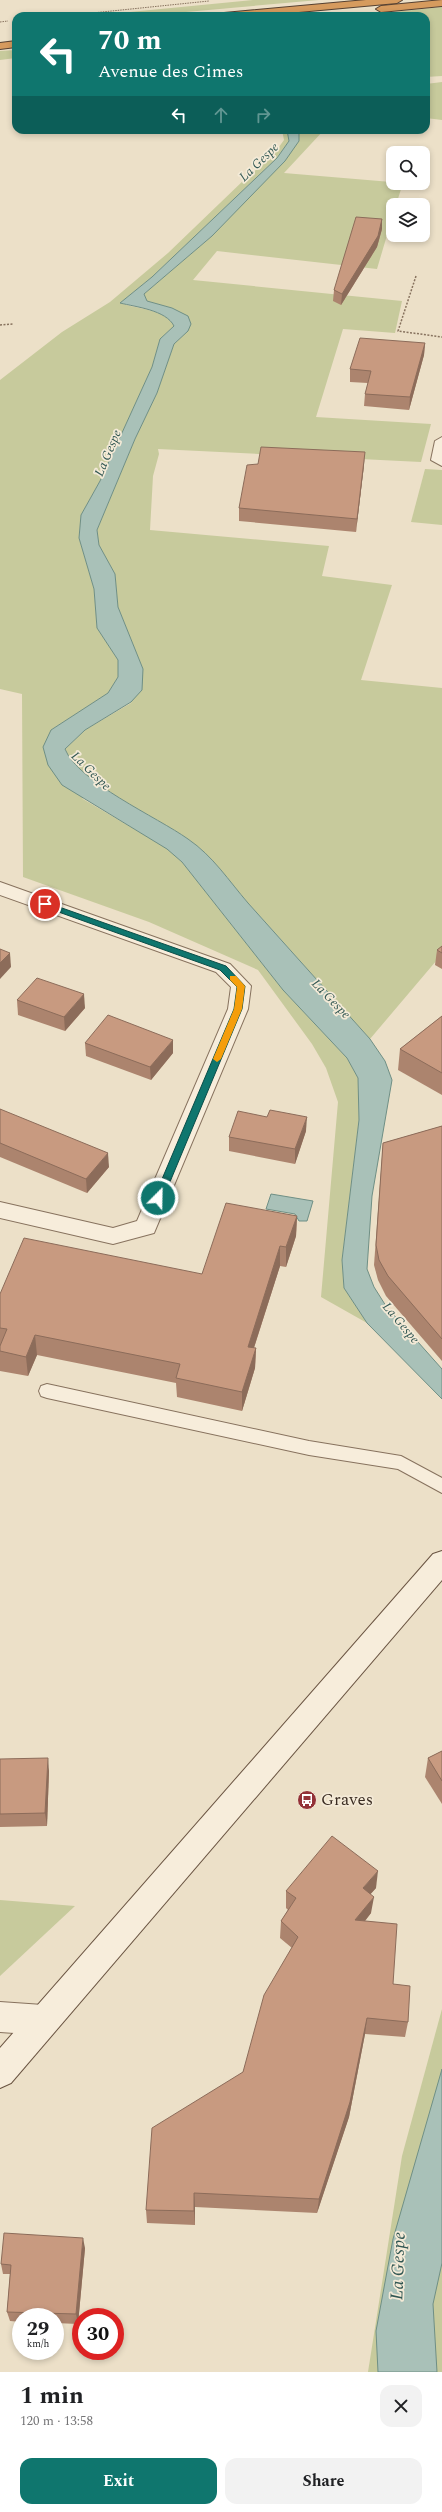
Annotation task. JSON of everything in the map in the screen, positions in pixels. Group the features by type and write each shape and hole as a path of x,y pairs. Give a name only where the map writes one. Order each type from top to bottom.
{"highway":[{"path":"267,12 397,0"},
{"path":"345,12 442,3"},
{"path":"0,38 12,36"},
{"path":"0,46 12,44"}],"street":[{"path":"442,441 438,460 442,462"},
{"path":"0,888 223,968 241,986 238,1009 146,1227 113,1236 0,1210"},
{"path":"0,2072 43,2020 442,1562"},
{"path":"0,2017 43,2020"}],"lane":[{"path":"47,1391 309,1448 401,1463 442,1486"}],"path":[{"path":"103,12 212,1"},
{"path":"416,276 398,331 442,337"},
{"path":"0,325 13,324"}],"green space":[{"path":"253,0 319,0 186,12 130,12"},
{"path":"442,7 442,76 430,77 430,12 393,12"},
{"path":"12,50 12,58 0,60 0,51"},
{"path":"442,82 442,120 430,118 430,84"},
{"path":"283,134 288,134 289,141 277,158 152,277 120,303 158,313 170,320 174,326 160,339 152,367 100,481 81,515 79,538 94,589 97,628 118,660 118,677 108,693 51,730 83,799 168,849 182,862 283,990 347,1058 358,1078 359,1120 342,1260 344,1288 367,1323 321,1297 338,1102 326,1068 312,1044 258,970 149,922 23,877 22,694 0,689 0,380 62,332 110,302 168,253 246,178 271,158 284,140"},
{"path":"299,134 320,134 284,173 386,182 386,190 401,190 398,198 386,198 386,239 377,269 217,251 193,280 402,301 395,333 343,329 316,417 431,424 421,462 158,449 159,454 153,476 150,530 329,546 322,576 392,585 361,680 442,688 442,954 370,1039 205,853 188,839 101,786 85,774 73,761 65,749 85,730 131,703 143,669 118,607 115,574 99,545 97,530 135,439 157,393 174,344 188,331 172,308 147,301 144,294 212,236 299,141"},
{"path":"425,469 442,470 442,525 411,522"},
{"path":"0,1900 75,1906 0,1976"},
{"path":"442,2009 442,2372 368,2372 402,2156"}],"water":[{"name":"La Gespe","path":"288,134 299,134 299,141 285,161 212,236 144,294 147,301 172,308 188,316 191,324 188,331 174,344 157,393 135,439 97,530 99,545 115,574 118,607 143,669 142,690 131,702 85,730 65,749 73,761 85,774 101,786 188,839 205,853 370,1039 385,1061 392,1080 372,1196 367,1269 374,1287 386,1306 442,1369 442,1399 367,1323 344,1288 342,1260 359,1120 358,1078 347,1058 283,990 182,862 167,849 62,785 48,765 43,747 51,730 108,693 118,677 118,660 97,628 94,589 79,538 81,515 100,481 152,367 160,339 174,326 164,316 158,313 120,303 152,277 277,158 289,141"},
{"path":"271,1194 313,1201 307,1221 299,1221 295,1214 266,1209"},
{"name":"La Gespe","path":"442,2069 442,2263 433,2304 437,2372 378,2372 376,2331 393,2239"}],"building":[{"path":"356,217 382,219 378,236 342,294 334,290"},
{"path":"360,338 425,343 410,397 365,394 371,371 350,369"},
{"path":"261,447 365,452 357,519 239,508 247,465 258,464"},
{"path":"442,946 442,953 437,950"},
{"path":"0,949 10,953 0,963"},
{"path":"37,978 84,994 64,1017 17,1000"},
{"path":"108,1015 173,1040 150,1067 85,1043"},
{"path":"442,1016 442,1073 400,1049"},
{"path":"0,1109 108,1153 86,1179 0,1143"},
{"path":"270,1110 307,1117 295,1149 229,1137 238,1111 267,1117"},
{"path":"442,1126 442,1339 388,1276 379,1260 376,1245 383,1143"},
{"path":"226,1203 297,1216 286,1247 280,1246 248,1347 256,1348 242,1392 176,1378 180,1364 35,1335 26,1357 0,1351 0,1346 7,1329 0,1328 0,1294 24,1238 202,1274"},
{"path":"442,1751 442,1781 428,1758"},
{"path":"48,1758 45,1813 0,1814 0,1759"},
{"path":"332,1836 378,1871 363,1888 374,1897 355,1920 397,1924 393,1984 410,1986 408,2022 367,2018 350,2102 319,2199 194,2193 194,2211 146,2210 152,2128 243,2072 264,1995 298,1937 281,1921 296,1898 286,1891"},
{"path":"4,2233 83,2238 77,2308 72,2308 72,2314 64,2314 64,2308 12,2308 12,2312 7,2312 11,2265 1,2264"}],"slow traffic":[{"path":"217,1059 238,1009 241,986 233,978"}],"place":[{"name":"Graves","path":"307,1800"}],"route":[{"path":"45,904 223,968 241,986 238,1009 158,1198"}]}
